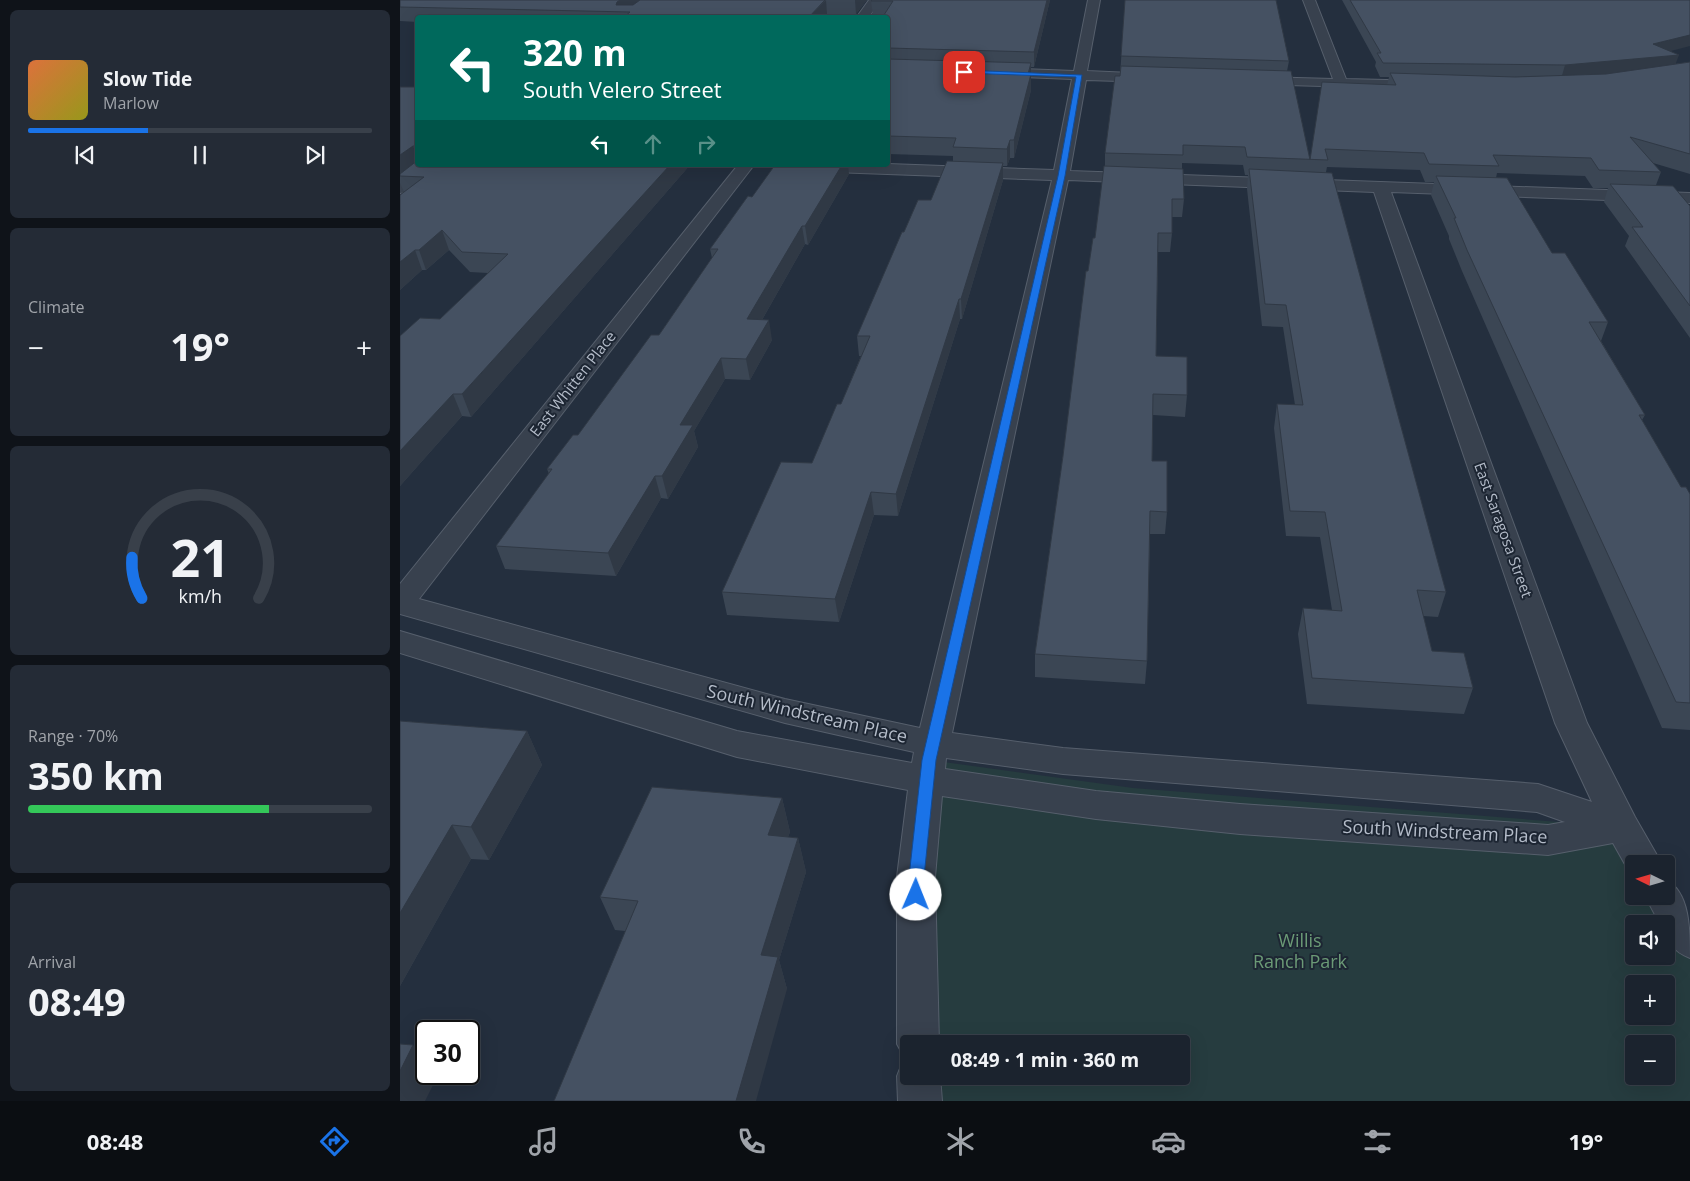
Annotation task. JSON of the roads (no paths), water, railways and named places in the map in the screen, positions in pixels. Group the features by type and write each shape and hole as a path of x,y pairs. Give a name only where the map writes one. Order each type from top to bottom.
{"street":[{"path":"864,15 875,0"},
{"path":"918,1035 916,877 932,743 1062,176 1094,0"},
{"path":"1309,0 1341,83"},
{"path":"983,72 1166,78"},
{"path":"1244,80 1435,86"},
{"path":"400,188 428,167"},
{"name":"East Whitten Place","path":"400,604 744,167"},
{"path":"829,167 1690,198"},
{"name":"East Saragosa Street","path":"1382,188 1572,722 1622,827 1639,855"},
{"name":"South Windstream Place","path":"400,604 666,680 794,713 932,743 1062,761 1538,798 1622,827"},
{"name":"South Windstream Place","path":"400,642 737,744 927,780 1096,805 1230,818 1548,840 1622,827"},
{"path":"1669,905 1690,940"},
{"path":"919,1085 920,1101"}],"park label":[{"name":"Willis Ranch Park","path":"1300,951"}]}
